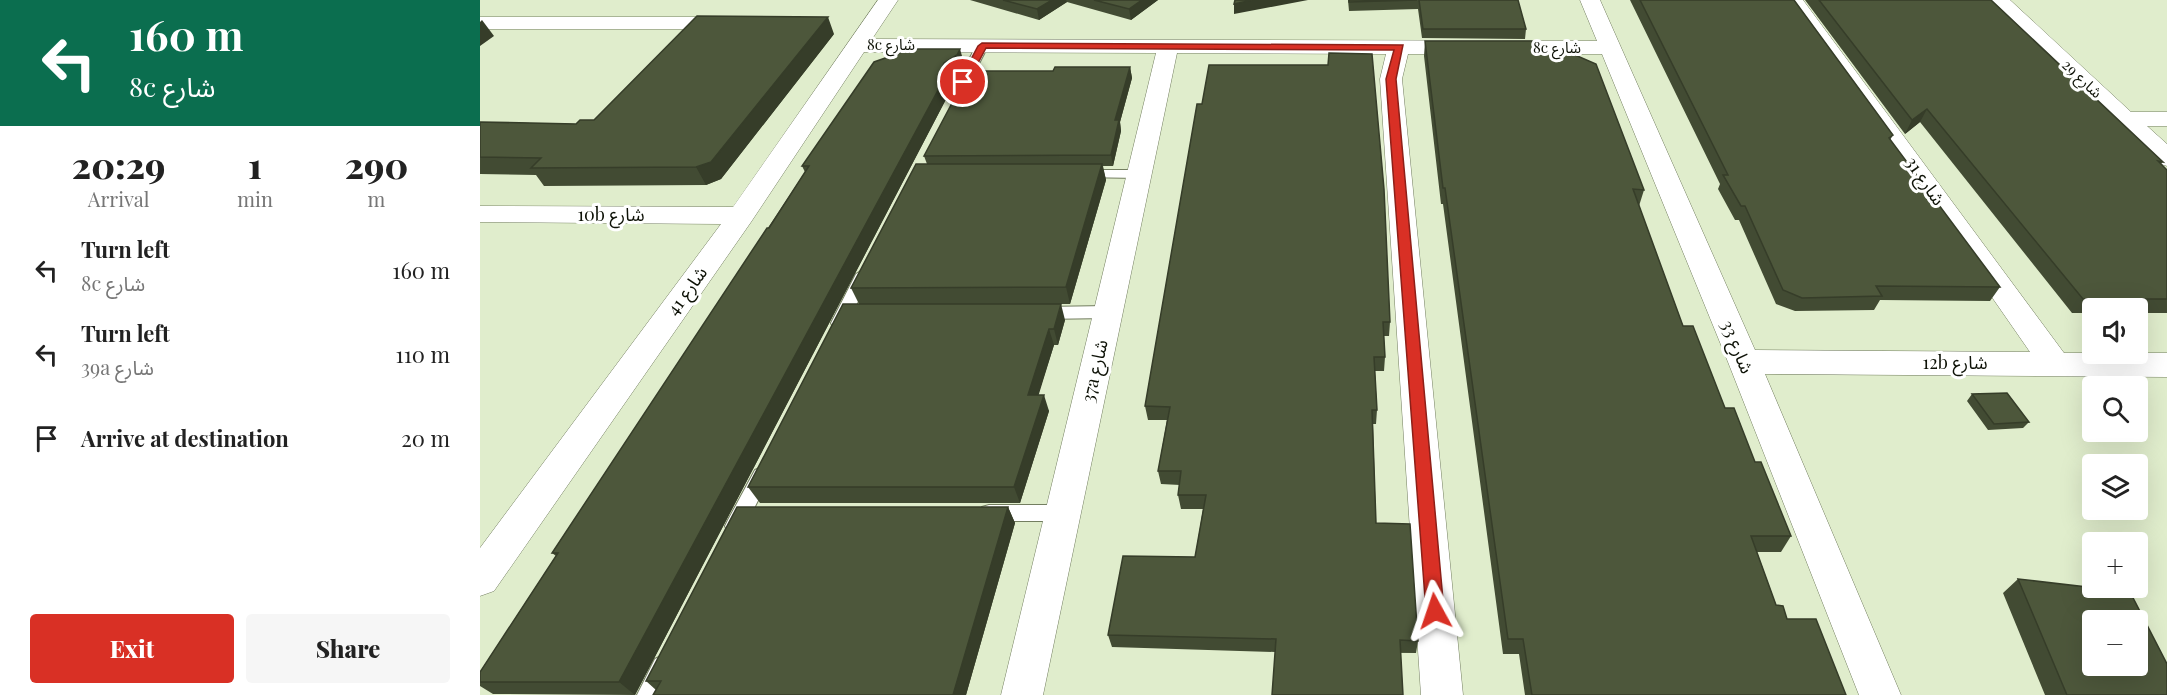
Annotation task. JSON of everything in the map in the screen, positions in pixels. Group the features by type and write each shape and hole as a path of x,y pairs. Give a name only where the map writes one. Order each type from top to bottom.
{"street":[{"name":"شارع 41","path":"480,579 741,216 888,0"},
{"name":"شارع 33","path":"1590,0 1744,362 1880,695"},
{"name":"شارع 31","path":"1793,0 2055,364"},
{"name":"شارع 29","path":"1998,0 2167,158"},
{"path":"480,23 696,23"},
{"name":"8c شارع","path":"858,45 1609,48"},
{"name":"37a شارع","path":"1023,695 1168,46"},
{"path":"1399,47 1391,79 1442,695"},
{"path":"2126,119 2167,119"},
{"name":"10b شارع","path":"480,214 741,216"},
{"name":"12b شارع","path":"1744,362 2167,365"}],"lane":[{"path":"952,105 982,46"},
{"path":"1069,174 1139,174"},
{"path":"834,334 850,313 870,263"},
{"path":"1024,313 1108,312"},
{"path":"727,543 769,460"},
{"path":"742,513 766,513"},
{"path":"968,513 1063,513"},
{"path":"648,695 669,654"}],"building":[{"path":"1003,0 1052,0 1037,9"},
{"path":"1094,0 1142,0 1129,9"},
{"path":"1235,0 1252,0 1234,4"},
{"path":"1349,0 1417,0 1349,2"},
{"path":"1419,0 1518,0 1526,29 1423,29"},
{"path":"1640,0 1794,0 1893,135 1889,138 2000,287 1876,286 1882,296 1802,298 1783,290 1745,206 1741,206 1723,175 1728,175"},
{"path":"1819,0 1991,0 2163,162 2158,161 2167,170 2167,299 2082,298 1927,109 1912,120"},
{"path":"697,16 828,17 711,162 696,167 531,168 541,158 480,157 480,122 576,124 580,120 594,120"},
{"path":"1425,41 1532,41 1535,51 1566,51 1596,64 1644,190 1633,189 1683,326 1693,326 1725,408 1734,408 1755,462 1761,462 1791,536 1751,536 1776,605 1783,606 1787,619 1816,619 1846,695 1532,695 1523,639 1508,639 1445,188 1443,188"},
{"path":"911,49 960,49 957,55 944,63 942,68 950,68 619,682 480,682 480,672 558,553 552,553 809,166 802,166 874,62"},
{"path":"1329,53 1372,54 1384,189 1390,322 1383,322 1385,357 1374,357 1377,410 1372,410 1376,523 1410,524 1418,641 1400,640 1403,695 1272,695 1276,639 1108,635 1123,556 1195,557 1206,495 1178,495 1181,471 1158,471 1170,407 1145,406 1197,104 1202,104 1209,65 1328,65"},
{"path":"1055,67 1130,67 1115,120 1119,120 1111,155 924,156 969,71 1053,71"},
{"path":"916,164 1102,164 1066,287 851,288"},
{"path":"843,304 1061,304 1054,329 1049,329 1028,395 1044,395 1014,487 748,487"},
{"path":"2007,393 2029,422 1994,424 1972,394"},
{"path":"737,507 1008,507 953,695 653,695 661,681 646,681"},
{"path":"2018,579 2082,586 2082,598 2133,598 2139,610 2082,610 2082,676 2148,676 2148,627 2167,664 2167,695 2067,695"}],"route":[{"path":"963,82 982,46 1399,47 1391,79 1435,611"}]}
